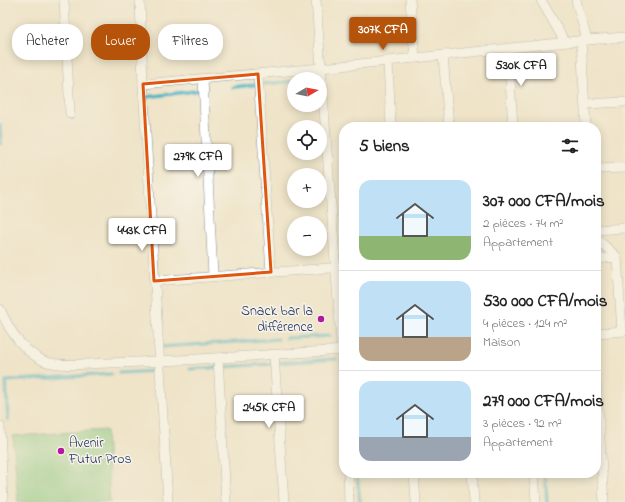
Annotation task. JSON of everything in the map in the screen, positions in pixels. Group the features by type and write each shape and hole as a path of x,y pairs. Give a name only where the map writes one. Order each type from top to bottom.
{"street":[{"path":"64,0 70,114"},
{"path":"140,0 143,84 168,502"},
{"path":"316,0 339,257"},
{"path":"410,0 414,58"},
{"path":"541,0 565,42"},
{"path":"576,0 584,40 586,122"},
{"path":"143,84 321,68 625,37"},
{"path":"508,49 513,122"},
{"path":"443,55 449,122"},
{"path":"388,61 391,122"},
{"path":"258,74 271,272"},
{"path":"203,79 213,276"},
{"path":"585,104 625,102"},
{"path":"601,170 625,168"},
{"path":"601,230 625,228"},
{"path":"601,243 617,257 624,331 601,333"},
{"path":"601,259 617,257"},
{"path":"154,280 339,267"},
{"path":"0,309 6,323 18,342 30,353 45,362 63,364 159,362 339,350"},
{"path":"274,354 284,502"},
{"path":"218,358 226,502"},
{"path":"0,426 3,502"},
{"path":"601,456 604,502"},
{"path":"348,478 350,502"},
{"path":"414,478 416,502"},
{"path":"472,478 474,502"},
{"path":"534,478 536,502"}],"highlighted area":[{"path":"258,74 271,272 154,281 143,84"}],"green space":[{"name":"Avenir Futur Pros","path":"106,430 110,502 18,502 13,436"}],"waterway":[{"path":"233,87 287,82"},
{"path":"146,98 202,90"},
{"path":"0,125 1,144"},
{"path":"286,338 330,336"},
{"path":"160,347 278,339"},
{"path":"276,363 336,359"},
{"path":"190,369 272,364"},
{"path":"119,373 157,371"},
{"path":"8,420 6,381 111,374"},
{"path":"358,478 360,502"},
{"path":"545,478 547,502"}],"place":[{"name":"Snack bar la différence","path":"321,319"},
{"name":"Avenir Futur Pros","path":"61,451"}]}
